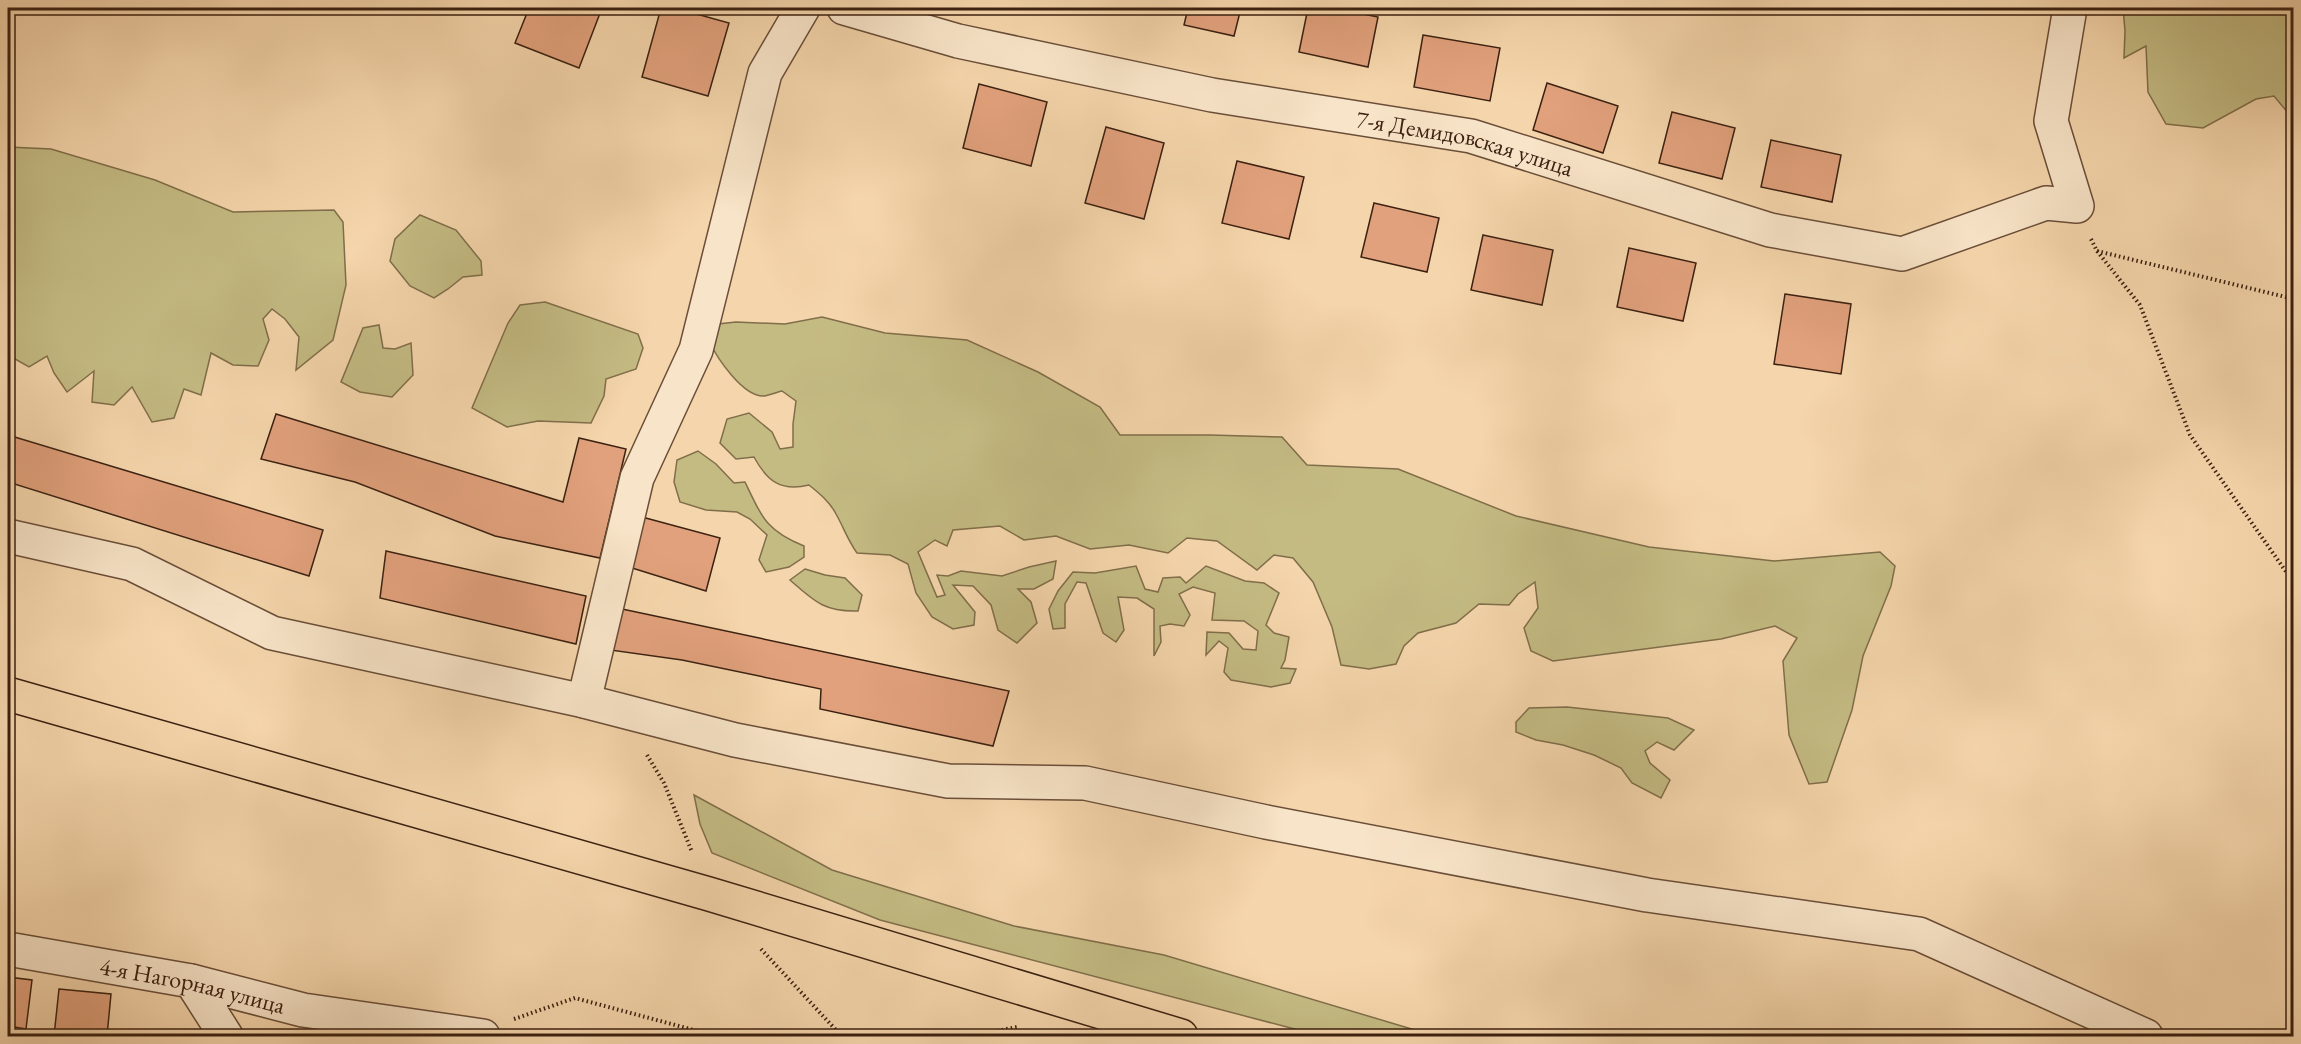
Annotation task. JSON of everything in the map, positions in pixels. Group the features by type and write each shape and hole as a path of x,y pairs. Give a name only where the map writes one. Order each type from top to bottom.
{"main road":[{"path":"8,694 709,894 1180,1036"}],"street":[{"path":"584,702 637,478 696,350 765,73 803,8"},
{"name":"7-я Демидовская улица","path":"844,8 958,41 1212,95 1471,136 1770,230 1902,254 2046,203 2077,206"},
{"path":"2070,8 2051,121 2077,206"},
{"path":"8,536 132,564 272,633 584,702 735,740 948,781 1085,783 1266,822 1647,896 1919,934 2146,1036"},
{"name":"4-я Нагорная улица","path":"8,949 191,981 303,1010 475,1035"},
{"path":"191,981 226,1036"}],"path":[{"path":"2077,206 2097,251 2140,305 2190,435 2294,583"},
{"path":"2097,251 2294,299"},
{"path":"475,1035 575,999 716,1036"}],"shaded area":[{"path":"2123,8 2293,8 2293,119 2274,96 2256,99 2203,128 2166,124 2148,92 2146,46 2124,58"},
{"path":"8,147 51,149 155,180 233,212 334,210 343,222 346,285 333,340 296,370 299,337 285,319 272,309 263,319 269,340 258,366 233,365 211,353 201,395 184,389 174,418 152,422 132,387 114,405 92,402 94,371 67,392 54,373 47,356 29,367 8,355"},
{"path":"420,215 456,230 481,261 482,275 463,277 434,298 410,286 390,261 395,239"},
{"path":"545,302 638,334 643,348 636,369 606,379 604,396 591,423 538,421 507,427 472,408 508,323 520,305"},
{"path":"822,317 885,333 967,340 1038,372 1100,407 1120,435 1282,437 1307,465 1398,469 1516,516 1649,547 1774,561 1880,552 1895,566 1891,586 1863,656 1852,710 1827,782 1809,784 1789,735 1783,661 1797,638 1775,626 1721,639 1553,661 1531,651 1524,628 1538,608 1535,582 1518,594 1509,605 1479,604 1456,623 1418,633 1404,646 1396,664 1369,669 1341,665 1332,627 1313,582 1293,558 1274,555 1257,570 1217,541 1187,538 1168,553 1129,545 1090,549 1056,536 1024,540 1000,526 953,530 947,546 935,540 918,552 937,597 945,595 937,575 948,576 961,571 1002,576 1056,561 1053,579 1034,589 1018,589 1031,602 1037,623 1017,643 998,630 991,605 973,586 953,585 975,612 974,625 953,629 932,617 916,593 908,564 890,555 857,553 831,506 809,485 790,487 776,483 764,472 754,457 736,459 720,443 727,419 749,413 772,432 780,449 793,447 796,401 782,391 764,396 756,395 739,384 724,366 709,341 718,324 736,322 785,324"},
{"path":"379,325 383,348 395,349 411,343 413,375 392,397 360,392 341,382 363,328"},
{"path":"698,451 716,464 734,483 745,482 767,522 781,535 804,546 804,557 789,567 766,572 759,560 767,535 750,519 737,512 706,510 680,502 674,482 677,460"},
{"path":"1136,566 1145,589 1158,592 1163,578 1180,577 1186,583 1206,566 1245,581 1264,583 1279,593 1266,625 1274,633 1289,637 1285,660 1281,668 1296,669 1290,683 1271,687 1231,680 1224,672 1228,648 1219,641 1206,655 1207,632 1229,633 1243,649 1256,650 1258,631 1244,621 1212,620 1215,593 1193,587 1179,594 1190,615 1184,626 1170,624 1160,626 1161,642 1154,656 1154,609 1137,598 1118,597 1124,630 1116,642 1103,633 1086,583 1077,582 1065,604 1065,628 1053,629 1049,609 1058,591 1073,572 1095,573"},
{"path":"805,569 845,578 862,595 858,611 836,610 820,604 806,594 790,580"},
{"path":"1567,707 1668,718 1694,730 1674,750 1657,742 1645,751 1650,763 1670,780 1661,798 1632,783 1621,768 1594,755 1563,745 1536,740 1516,732 1516,722 1529,708"},
{"path":"694,795 832,870 1014,926 1164,955 1435,1036 1321,1036 880,920 712,853 700,824"}],"building":[{"path":"529,8 602,8 579,68 515,43"},
{"path":"661,8 675,8 729,23 708,96 642,77"},
{"path":"1188,8 1241,8 1234,36 1184,25"},
{"path":"1308,8 1334,8 1378,17 1368,67 1299,52"},
{"path":"1423,35 1500,48 1490,101 1414,87"},
{"path":"1547,83 1618,106 1603,153 1533,130"},
{"path":"979,84 1047,102 1031,166 963,148"},
{"path":"1672,112 1735,128 1722,179 1659,163"},
{"path":"1106,127 1164,143 1144,219 1085,203"},
{"path":"1771,140 1841,155 1832,202 1761,187"},
{"path":"1237,161 1304,177 1289,239 1222,223"},
{"path":"1374,203 1439,218 1427,272 1361,257"},
{"path":"1483,235 1553,250 1542,305 1471,290"},
{"path":"1629,248 1696,263 1683,321 1617,307"},
{"path":"1785,294 1851,304 1841,374 1774,364"},
{"path":"276,414 563,502 579,438 626,449 600,558 495,536 355,482 261,459"},
{"path":"8,435 323,530 309,576 8,482"},
{"path":"642,517 720,538 706,591 632,568"},
{"path":"386,551 586,596 576,644 380,598"},
{"path":"622,609 1009,691 993,746 820,709 821,689 682,660 610,650"},
{"path":"8,977 32,980 26,1029 8,1026"},
{"path":"59,989 111,994 107,1036 54,1036"}]}
